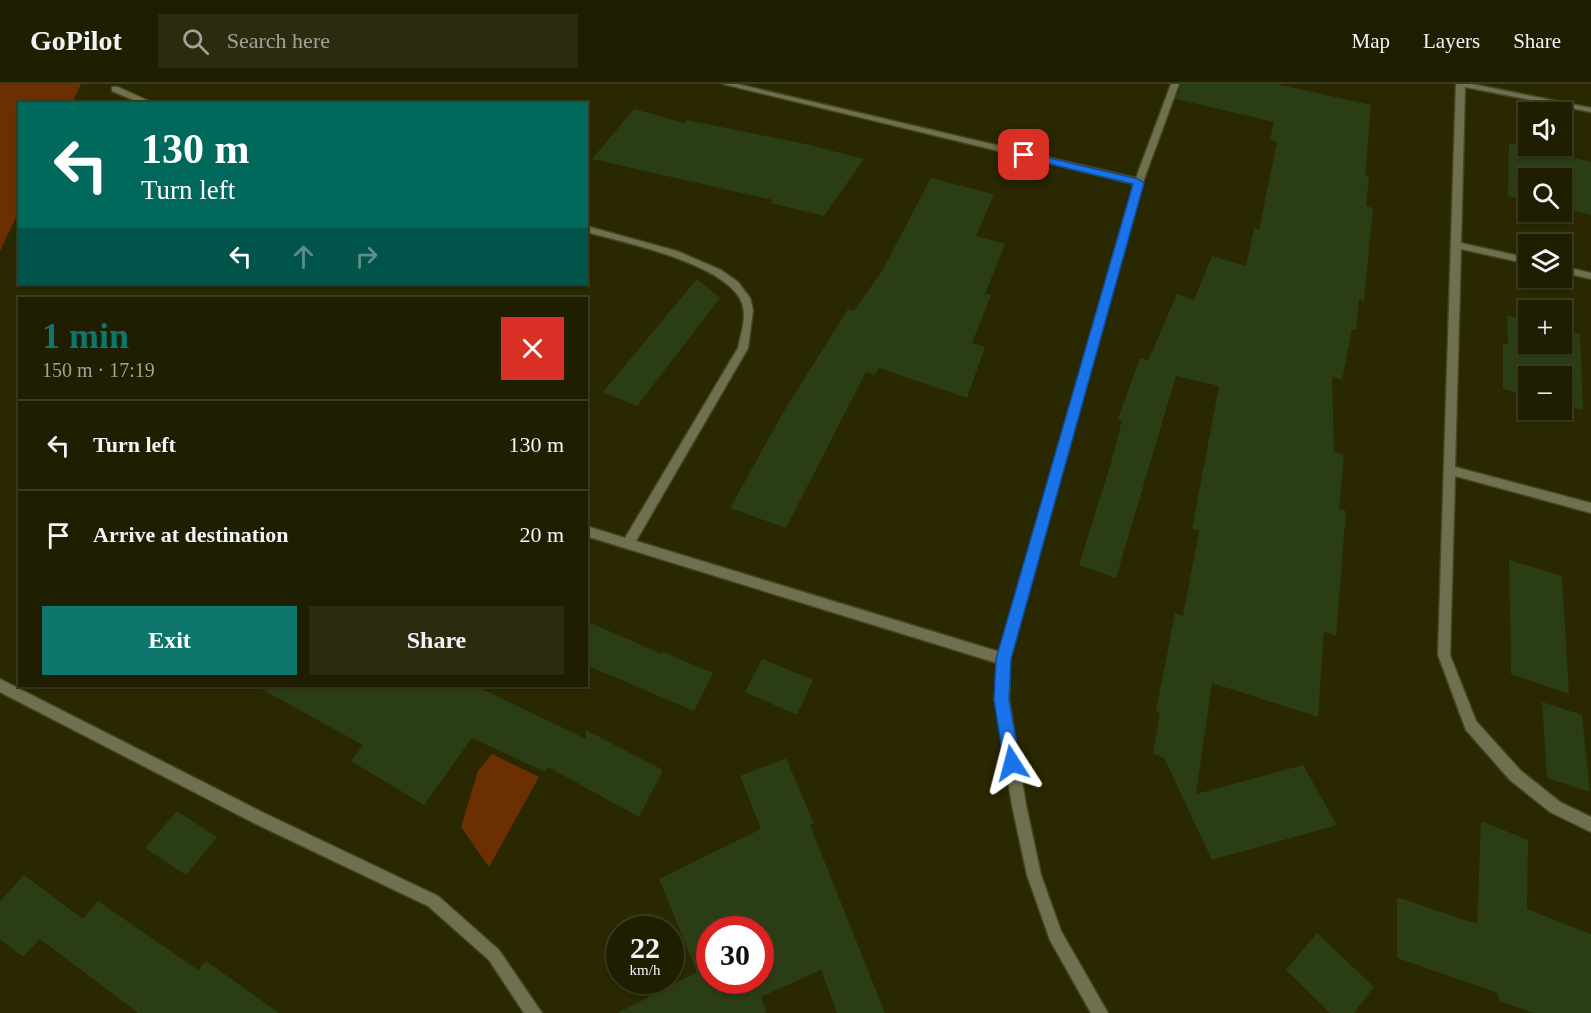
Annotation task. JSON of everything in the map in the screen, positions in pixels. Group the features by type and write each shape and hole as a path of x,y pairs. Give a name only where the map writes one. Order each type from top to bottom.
{"street":[{"path":"727,84 1138,183"},
{"path":"1100,1013 1055,935 1034,874 1019,805 1002,700 1004,659 1138,183 1175,84"},
{"path":"1591,110 1460,84 1458,245 1444,655 1471,725 1515,775 1555,807 1591,825"},
{"path":"115,89 146,102"},
{"path":"588,230 710,267 731,281 745,298 749,320 742,348 627,545"},
{"path":"1458,245 1518,259"},
{"path":"1572,271 1591,276"},
{"path":"1451,470 1591,508"},
{"path":"588,532 1004,659"},
{"path":"0,685 259,818 433,901 494,955 534,1013"}],"shaded area":[{"path":"0,84 81,84 72,102 18,102 18,213 0,251"},
{"path":"492,754 539,777 489,867 461,827 478,771"}],"building":[{"path":"1181,84 1277,84 1371,105 1365,175 1369,176 1366,206 1373,208 1364,301 1359,299 1356,330 1352,329 1342,380 1332,376 1334,452 1344,455 1339,509 1346,511 1336,636 1324,632 1318,717 1212,683 1196,794 1303,765 1337,825 1212,860 1164,758 1153,754 1160,713 1156,711 1175,613 1183,616 1199,531 1192,529 1219,386 1176,376 1116,578 1079,565 1113,456 1122,420 1118,419 1140,358 1148,361 1177,294 1194,300 1212,256 1246,266 1254,228 1259,230 1277,142 1270,140 1274,122 1176,99"},
{"path":"634,109 685,123 687,120 810,145 864,159 824,216 771,203 773,200 592,159"},
{"path":"1509,143 1518,145 1518,156 1565,156 1591,162 1591,215 1572,210 1572,168 1518,168 1518,198 1508,196"},
{"path":"931,178 994,194 976,236 1005,244 985,294 991,295 972,343 985,347 967,398 879,368 875,375 866,372 786,528 730,508 784,411 848,309 854,311 882,271"},
{"path":"697,279 720,298 637,406 603,392"},
{"path":"1507,315 1518,318 1518,354 1572,354 1572,332 1580,334 1583,410 1572,407 1572,366 1518,366 1518,393 1503,389 1503,344 1508,344"},
{"path":"1509,560 1562,576 1569,694 1511,674"},
{"path":"588,622 713,673 694,711 588,666"},
{"path":"762,659 813,680 797,715 745,692"},
{"path":"258,687 478,687 586,739 586,730 663,770 639,817 548,767 545,772 472,738 424,805 351,761 363,745"},
{"path":"1542,702 1582,715 1590,792 1547,778"},
{"path":"786,758 814,824 810,825 885,1013 837,1013 821,970 774,991 774,916 696,916 696,970 684,940 684,916 674,916 659,879 761,829 740,776"},
{"path":"177,811 217,837 186,875 145,848"},
{"path":"1481,821 1528,840 1527,909 1591,934 1591,1013 1534,1013 1499,1001 1498,993 1397,958 1397,897 1477,924"},
{"path":"24,875 83,919 98,901 198,970 206,961 279,1013 138,1013 40,939 23,957 0,939 0,901"},
{"path":"1317,933 1374,987 1354,1013 1330,1013 1286,970"},
{"path":"696,973 696,994 768,994 761,997 766,1013 618,1013 655,994 684,994 684,979"}],"route":[{"path":"1012,763 1002,700 1004,659 1138,183 1024,155"}]}
